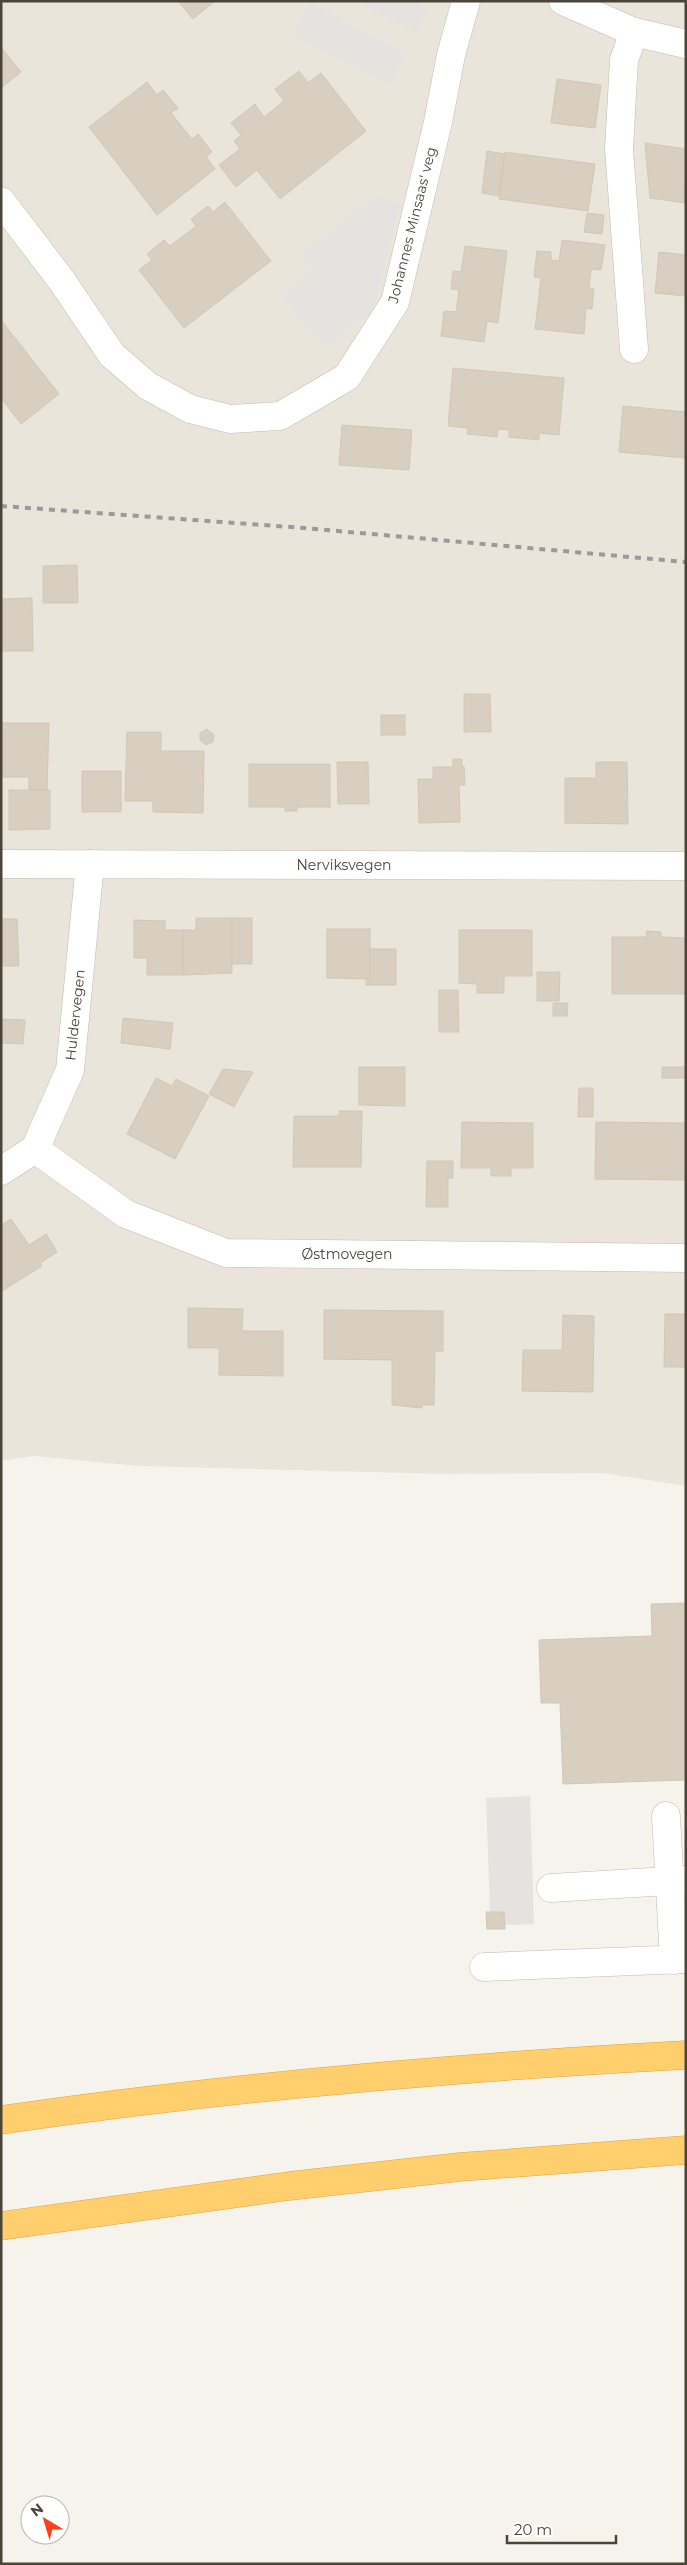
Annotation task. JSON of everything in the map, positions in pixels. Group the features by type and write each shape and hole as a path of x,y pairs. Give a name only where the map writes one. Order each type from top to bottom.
{"highway":[{"path":"1,2120 102,2106 430,2072 686,2055"},
{"path":"1,2226 118,2208 460,2167 686,2150"}],"street":[{"name":"Johannes Minsaas' veg","path":"1,201 62,280 112,354 148,386 190,409 230,419 280,416 347,377 395,302 438,122 451,55 466,1"},
{"path":"563,1 634,32 686,44"},
{"path":"634,32 624,60 619,149 634,349"},
{"name":"Nerviksvegen","path":"1,864 686,866"},
{"name":"Huldervegen","path":"35,1149 70,1070 90,864"},
{"path":"1,1171 35,1149"},
{"name":"Østmovegen","path":"35,1149 126,1214 226,1253 686,1258"},
{"path":"484,1967 680,1959 677,1881 666,1816"},
{"path":"551,1888 677,1881"}],"shaded area":[{"path":"1,1 686,1 686,1486 603,1473 447,1474 140,1466 33,1456 1,1461"},
{"path":"355,1 415,1 428,9 417,32"},
{"path":"309,3 407,53 390,86 292,36"},
{"path":"375,195 401,203 373,310 326,350 281,295 312,271 299,255"},
{"path":"530,1796 534,1924 505,1925 504,1912 490,1912 486,1798"}],"building":[{"path":"178,1 215,1 193,19"},
{"path":"1,47 21,72 1,88"},
{"path":"299,71 308,83 321,73 366,131 280,199 257,170 236,187 219,165 240,149 234,141 241,135 231,123 255,104 264,117 284,101 275,89"},
{"path":"557,79 601,85 595,128 551,123"},
{"path":"147,82 157,95 163,90 178,108 171,113 192,139 198,134 212,152 206,157 215,169 157,215 89,127"},
{"path":"645,143 686,149 685,203 650,198"},
{"path":"487,151 505,154 499,196 482,193"},
{"path":"505,152 595,164 588,211 499,199"},
{"path":"225,202 271,261 184,328 139,270 152,260 147,254 164,240 170,246 196,226 191,219 208,206 213,212"},
{"path":"587,213 604,215 602,234 584,232"},
{"path":"562,240 605,245 601,270 591,269 589,289 594,289 592,309 586,308 584,334 535,329 541,278 534,277 537,251 551,252 551,260 559,261"},
{"path":"465,246 507,251 498,323 487,321 484,342 441,336 444,311 456,312 459,290 451,289 453,271 461,272"},
{"path":"659,252 686,255 686,296 655,293"},
{"path":"1,320 59,394 21,424 1,398"},
{"path":"453,368 564,378 559,435 539,433 539,440 509,437 509,430 498,429 497,437 467,434 468,428 448,426"},
{"path":"623,406 686,412 686,458 619,452"},
{"path":"342,425 412,430 409,470 339,465"},
{"path":"77,565 78,603 43,603 43,566"},
{"path":"32,598 33,651 1,651 1,599"},
{"path":"464,694 490,694 491,732 464,732"},
{"path":"381,715 405,715 405,735 381,735"},
{"path":"1,723 49,723 47,790 29,790 29,777 1,777"},
{"path":"207,729 214,735 213,742 206,745 200,740 200,733"},
{"path":"127,732 161,732 161,751 204,751 203,813 153,812 153,801 125,801"},
{"path":"453,759 462,759 462,767 464,766 465,785 459,785 460,822 419,823 418,779 433,779 433,767 453,767"},
{"path":"337,762 368,762 369,804 338,804"},
{"path":"596,762 627,762 628,824 565,823 565,778 594,778 596,781"},
{"path":"249,764 330,764 330,807 297,807 297,811 285,811 285,807 249,807"},
{"path":"82,771 121,771 121,812 82,812"},
{"path":"9,790 50,790 50,829 9,830"},
{"path":"196,918 232,918 232,973 183,975 183,930 196,930"},
{"path":"232,918 252,918 252,964 232,964"},
{"path":"1,919 17,919 19,966 1,966"},
{"path":"134,920 165,921 165,930 183,930 183,975 147,975 147,958 134,958"},
{"path":"327,929 370,929 370,979 327,978"},
{"path":"459,930 532,930 532,976 504,976 504,993 477,993 477,984 459,983"},
{"path":"646,931 661,932 661,937 686,938 686,994 612,994 612,937 647,937"},
{"path":"370,949 396,949 396,985 366,985 366,978 370,979"},
{"path":"537,972 560,972 559,1001 537,1001"},
{"path":"439,990 458,990 459,1032 439,1032"},
{"path":"553,1003 568,1003 567,1016 553,1016"},
{"path":"123,1018 173,1023 170,1049 121,1043"},
{"path":"1,1019 25,1020 23,1044 1,1043"},
{"path":"359,1067 405,1067 405,1106 359,1105"},
{"path":"662,1067 686,1067 686,1078 662,1078"},
{"path":"223,1069 253,1072 234,1107 209,1094"},
{"path":"156,1078 172,1086 176,1079 209,1096 175,1159 127,1134"},
{"path":"579,1088 593,1088 593,1117 578,1117"},
{"path":"339,1111 362,1111 361,1167 293,1167 294,1116 339,1116"},
{"path":"462,1122 533,1123 533,1168 511,1168 511,1176 491,1176 491,1168 461,1168"},
{"path":"596,1122 686,1123 686,1180 595,1179"},
{"path":"427,1161 453,1161 453,1178 448,1178 448,1207 426,1207"},
{"path":"11,1219 29,1245 46,1234 57,1252 40,1263 42,1266 10,1286 1,1273 1,1225"},
{"path":"1,1273 10,1286 1,1292"},
{"path":"188,1308 243,1309 242,1331 283,1331 283,1376 219,1375 219,1348 188,1348"},
{"path":"324,1310 443,1311 443,1351 435,1351 434,1405 422,1405 422,1408 392,1405 392,1360 324,1359"},
{"path":"665,1314 686,1314 686,1367 664,1367"},
{"path":"563,1315 594,1316 593,1392 522,1391 523,1350 562,1350"},
{"path":"686,1603 686,1780 563,1784 560,1703 541,1703 539,1640 652,1636 651,1604"},
{"path":"486,1912 504,1912 505,1929 487,1929"}],"railway":[{"path":"1,506 304,528 686,562"}]}
